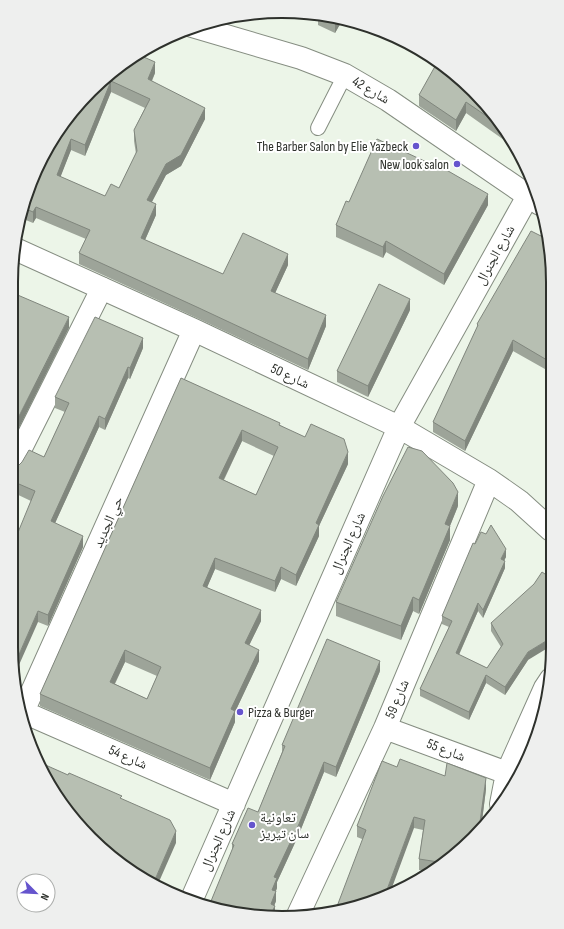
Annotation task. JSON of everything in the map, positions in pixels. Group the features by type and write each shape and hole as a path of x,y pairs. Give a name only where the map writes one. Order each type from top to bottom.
{"street":[{"name":"شارع 42","path":"210,28 301,58 345,75 388,100 531,194"},
{"name":"شارع الجنرال","path":"193,896 399,427 532,199"},
{"name":"شارع 50","path":"20,251 194,330 399,427 489,480 519,501 546,525"},
{"path":"18,455 102,288"},
{"name":"حي الجديد","path":"25,706 194,330"},
{"name":"شارع 59","path":"300,910 385,728 489,480"},
{"path":"503,792 507,773 542,696"},
{"name":"شارع 54","path":"27,714 234,804"},
{"name":"شارع 55","path":"385,728 507,773"}],"lane":[{"path":"318,128 345,75"}],"building":[{"path":"144,57 155,62 148,79 205,108 181,155 166,164 147,200 156,204 141,238 223,274 243,233 288,254 271,291 326,315 308,359 79,253 90,230 36,207 33,212 28,210 32,197 53,150 73,121 95,95 111,82 85,145 71,139 57,175 105,196 111,184 119,188 137,151 134,130 150,99 111,81"},
{"path":"435,67 469,95 487,116 466,102 456,120 419,95"},
{"path":"377,139 435,166 436,164 488,194 444,274 386,241 383,247 336,225 346,201 349,202"},
{"path":"531,231 541,236 542,234 544,248 546,282 546,359 513,340 465,441 433,422 478,325 477,324"},
{"path":"379,284 410,299 368,386 337,371"},
{"path":"18,295 69,317 18,418"},
{"path":"95,317 143,338 130,368 128,367 105,419 99,416 51,521 83,536 48,615 38,611 19,656 18,532 35,491 18,484 18,466 29,450 44,457 69,403 55,397"},
{"path":"181,378 280,423 279,425 305,437 311,424 344,439 348,452 316,523 319,525 296,575 281,567 275,581 215,558 203,586 261,610 245,643 259,650 231,709 235,711 210,768 40,694","holes":["242,430 278,447 256,495 219,478","125,650 161,667 147,699 110,682"]},
{"path":"408,447 422,451 453,483 458,492 445,524 450,526 419,600 413,597 401,626 336,602 383,496"},
{"path":"491,525 506,549 501,559 505,561 483,610 478,603 456,653 487,668 503,644 491,623 534,584 542,572 546,575 546,641 528,652 505,687 486,675 469,712 420,689 452,621 442,616 473,543 475,544 481,532 486,534"},
{"path":"327,639 380,661 336,767 324,762 299,824 274,877 277,878 272,890 276,891 271,904 275,906 273,910 248,909 211,901 234,845 232,844 248,808 258,812 285,746 282,745"},
{"path":"400,759 445,776 447,763 486,778 480,821 469,834 436,862 419,859 425,820 414,817 387,889 367,897 337,905 366,830 357,826 382,761 397,767"},
{"path":"46,765 68,775 69,773 122,796 120,798 170,820 176,831 155,879 135,867 95,834 62,794"}],"place":[{"name":"The Barber Salon by Elie Yazbeck","path":"416,146"},
{"name":"New look salon","path":"457,164"},
{"name":"Pizza & Burger","path":"240,712"},
{"name":"تعاونية سان تيريز","path":"252,825"}]}
